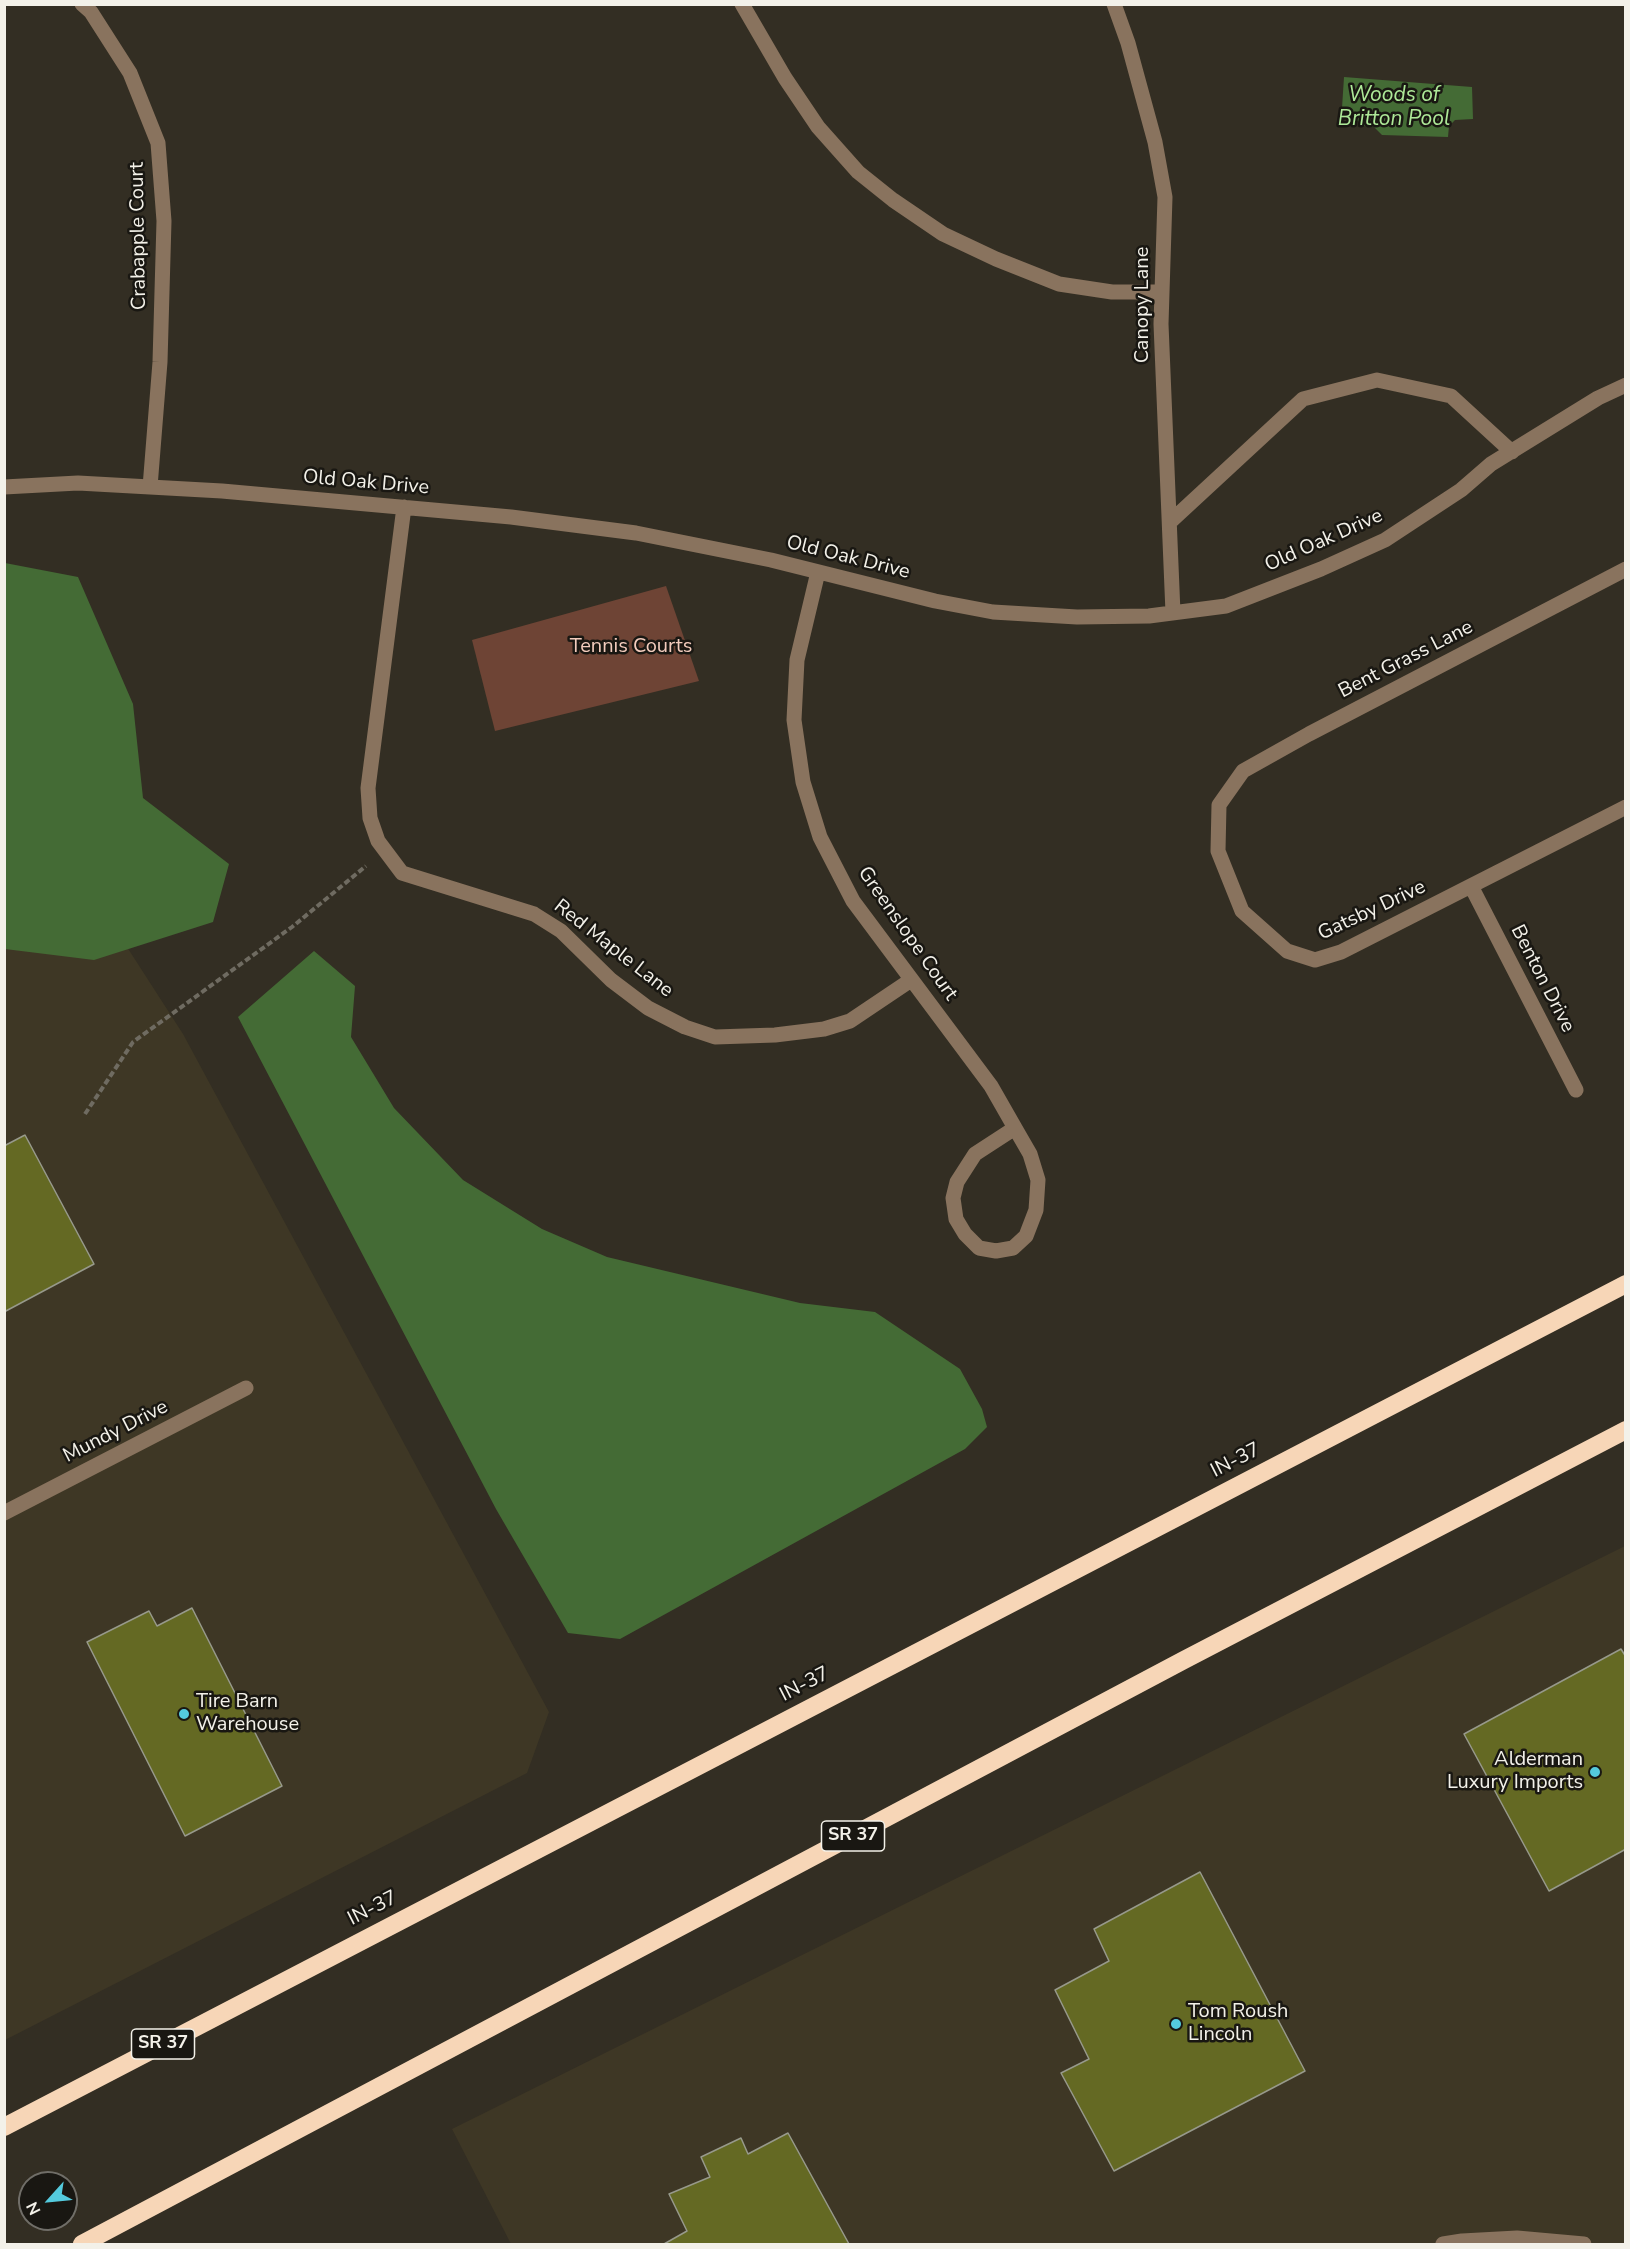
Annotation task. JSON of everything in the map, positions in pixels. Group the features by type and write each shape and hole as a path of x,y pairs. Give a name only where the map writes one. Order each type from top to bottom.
{"highway":[{"name":"IN-37","path":"4,2127 1626,1284"},
{"name":"SR 37","path":"82,2244 1173,1666 1626,1430"},
{"path":"4,2115 81,2086"},
{"path":"94,2244 141,2213"}],"street":[{"name":"Crabapple Court","path":"82,4 91,12 130,73 158,143 164,221 160,362 150,487"},
{"path":"742,4 785,78 818,127 858,172 892,200 943,234 996,259 1059,284 1112,292 1162,292"},
{"name":"Canopy Lane","path":"1114,4 1128,43 1155,142 1165,197 1161,324 1173,613"},
{"path":"1170,522 1303,399 1377,380 1451,396 1512,452"},
{"name":"Old Oak Drive","path":"4,487 78,483 222,491 511,517 636,533 771,560 935,601 993,612 1077,617 1149,616 1226,606 1321,569 1374,545 1461,490 1491,464 1598,398 1626,385"},
{"name":"Red Maple Lane","path":"404,507 368,788 370,818 378,841 402,873 534,914 561,931 611,980 648,1008 685,1027 715,1037 775,1035 824,1029 850,1021 911,980"},
{"name":"Bent Grass Lane","path":"1219,805 1243,771 1309,734 1626,569"},
{"name":"Greenslope Court","path":"818,572 797,660 794,720 803,782 820,837 853,901 991,1086 1030,1154 1038,1180 1036,1210 1026,1236 1013,1248 996,1251 979,1248 965,1234 956,1219 953,1198 957,1182 975,1154 1015,1128"},
{"name":"Gatsby Drive","path":"1219,805 1218,852 1242,911 1287,951 1315,960 1341,952 1626,807"},
{"name":"Benton Drive","path":"1471,886 1576,1090"},
{"name":"Mundy Drive","path":"4,1513 246,1388"},
{"path":"1443,2244 1517,2238 1584,2244"}],"path":[{"path":"85,1114 133,1042 292,927 385,851"}],"shaded area":[{"path":"4,756 183,1034 549,1712 527,1773 5,2040"},
{"path":"1625,1546 1625,2244 511,2244 452,2129"}],"green space":[{"name":"Tennis Courts","path":"666,586 699,681 495,731 472,640"}],"water":[{"name":"Woods of Britton Pool","path":"1344,77 1472,87 1473,119 1455,120 1449,126 1448,137 1382,135 1374,127 1364,126 1342,108"},
{"path":"5,563 78,577 133,704 143,798 229,864 213,922 94,960 5,949"},
{"path":"314,951 355,986 351,1037 394,1108 463,1180 542,1229 607,1257 800,1303 875,1312 960,1369 982,1409 987,1427 965,1449 620,1639 568,1633 496,1509 238,1017"}],"building":[{"path":"25,1135 94,1264 4,1312 4,1146"},
{"name":"Tire Barn Warehouse","path":"192,1608 282,1786 185,1836 87,1642 149,1611 157,1626"},
{"path":"1621,1649 1626,1657 1626,1849 1549,1891 1464,1734"},
{"name":"Tom Roush Lincoln","path":"1200,1872 1305,2071 1114,2171 1061,2073 1089,2059 1055,1990 1109,1961 1094,1929"},
{"path":"788,2133 849,2244 664,2244 687,2231 669,2194 710,2177 701,2157 741,2138 748,2154"}],"place":[{"name":"Tire Barn Warehouse","path":"184,1714"},
{"name":"Alderman Luxury Imports","path":"1595,1772"},
{"name":"Tom Roush Lincoln","path":"1176,2024"}]}
